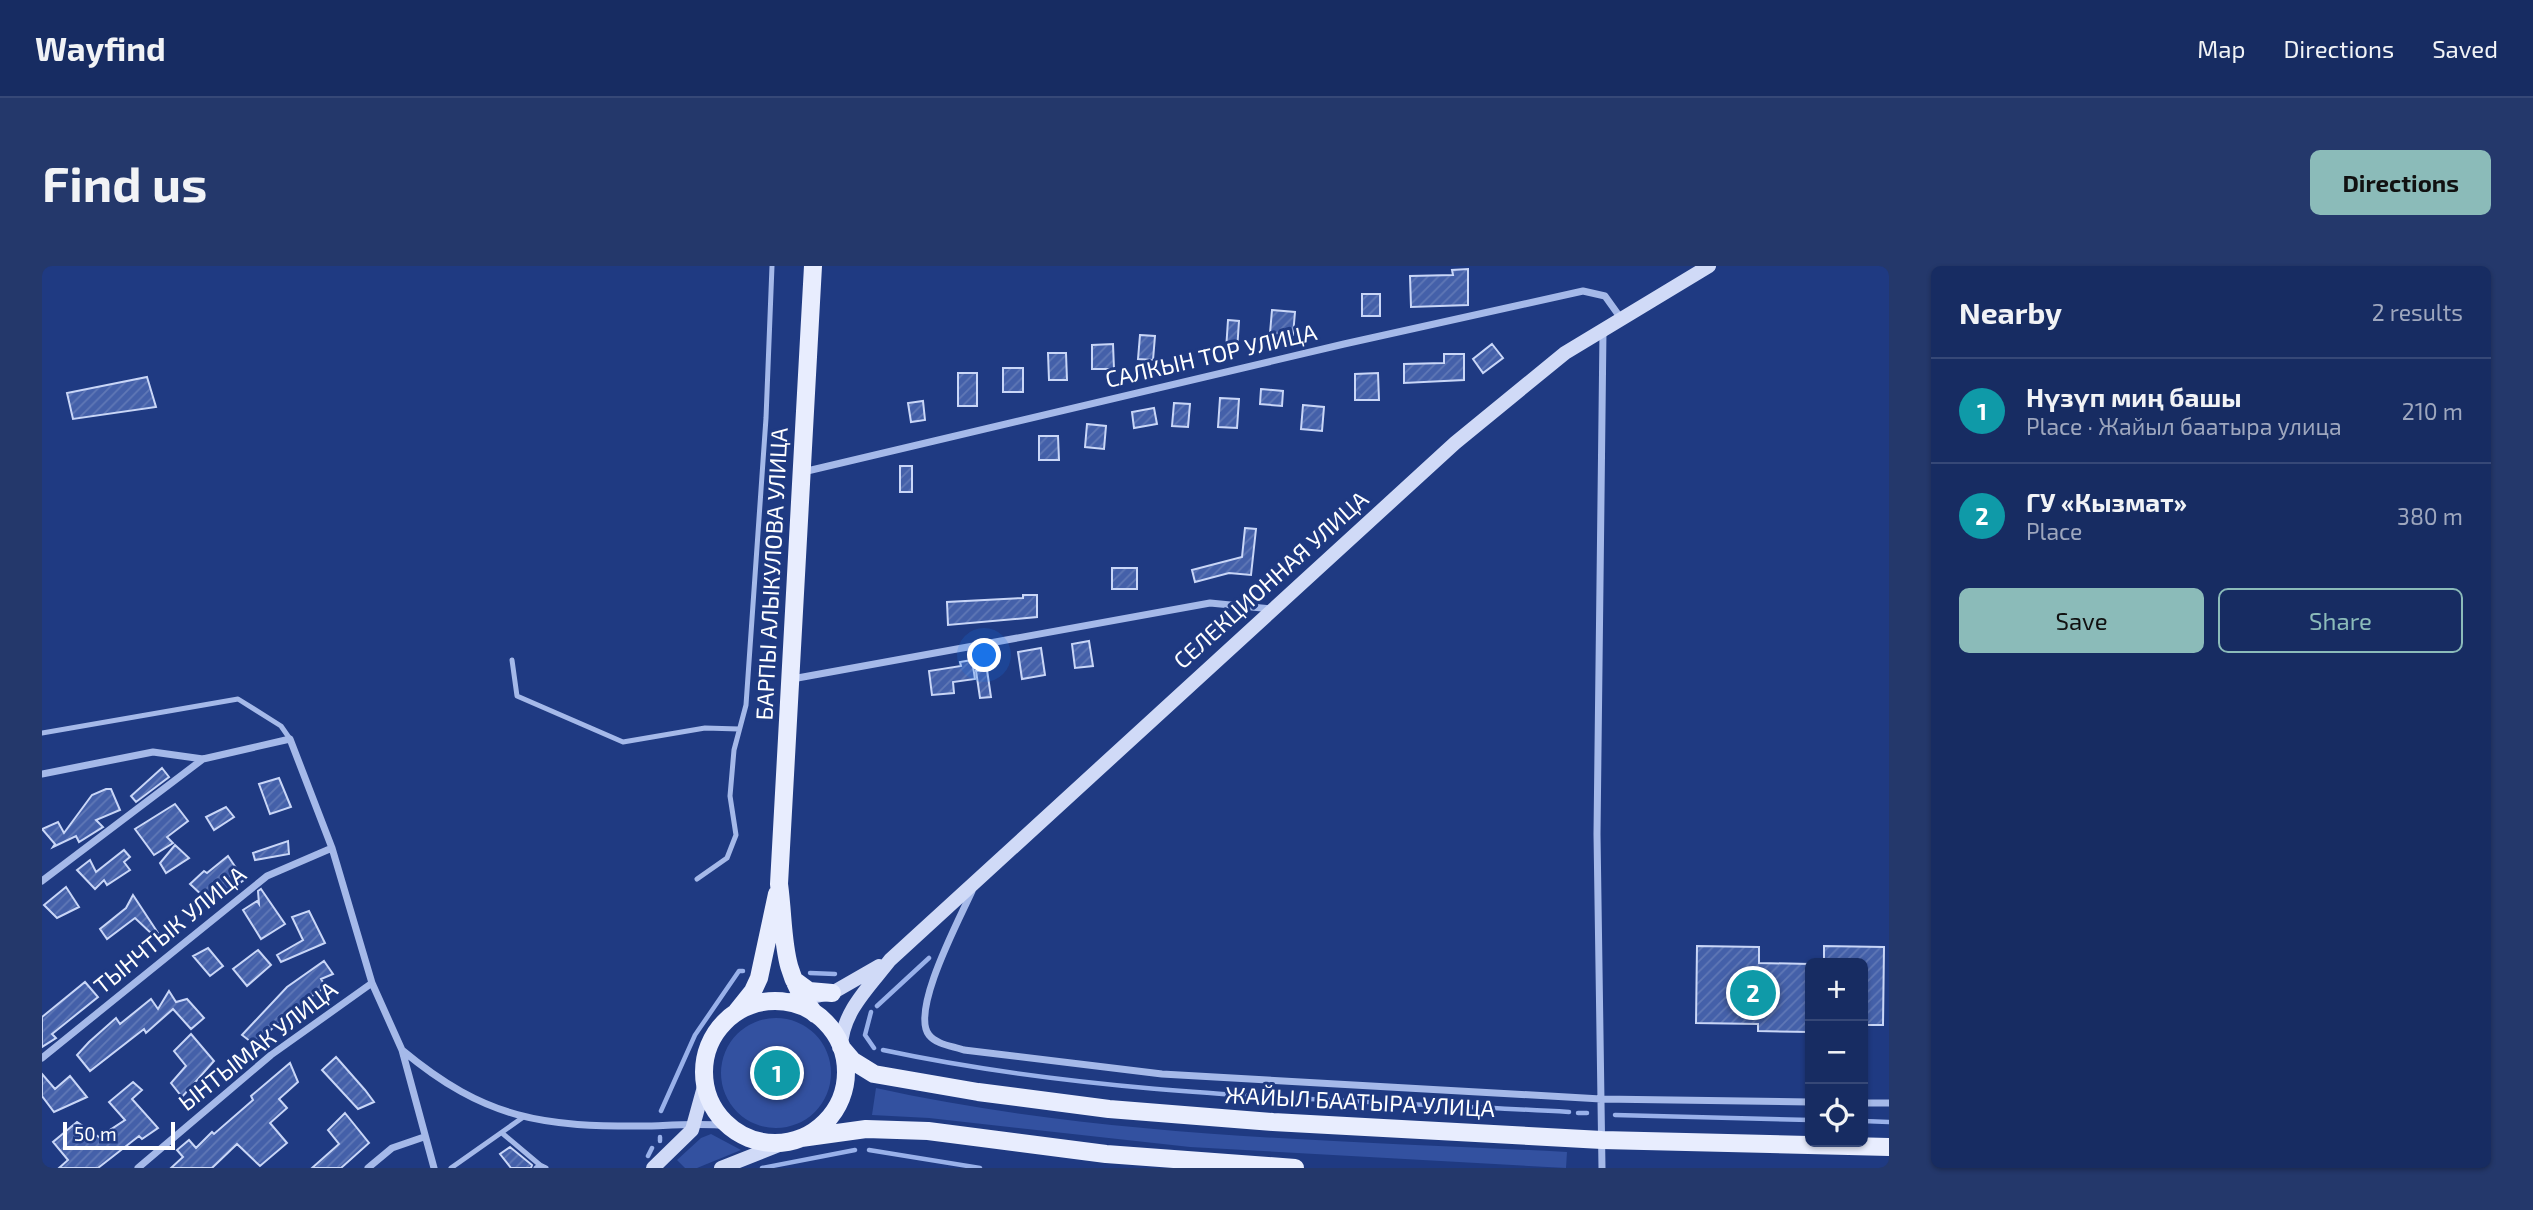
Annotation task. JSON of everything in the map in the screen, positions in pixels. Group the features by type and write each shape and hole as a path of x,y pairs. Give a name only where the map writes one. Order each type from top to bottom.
{"main road":[{"name":"БАРПЫ АЛЫКУЛОВА УЛИЦА","path":"733,1016 746,1002 759,978 779,884 813,266"},
{"name":"БАРПЫ АЛЫКУЛОВА УЛИЦА","path":"779,884 790,977 803,1000 815,1014"},
{"path":"790,977 809,991 832,993"},
{"path":"795,1140 822,1125 838,1105 845,1080 841,1047 831,1030 815,1014 780,1002 755,1004 733,1016 715,1034 709,1045 705,1083 713,1107 729,1126 751,1139 795,1140 866,1129 928,1131 1120,1155 1295,1168"},
{"name":"ЖАЙЫЛ БААТЫРА УЛИЦА","path":"841,1047 853,1061 874,1074 1096,1108 1273,1122 1602,1140 1889,1147"}],"street":[{"name":"СЕЛЕКЦИОННАЯ УЛИЦА","path":"841,1047 841,1029 846,1018 890,960 1455,443 1535,376 1603,327 1709,266"},
{"name":"САЛКЫН ТОР УЛИЦА","path":"802,472 1344,344 1583,291 1605,296 1620,317"},
{"path":"1602,1168 1597,834 1603,327"},
{"path":"791,679 1210,603 1273,608"},
{"path":"42,774 153,752 203,759 290,739 332,848 372,983 402,1050 434,1168"},
{"path":"42,881 203,759"},
{"name":"ТЫНЧТЫК УЛИЦА","path":"42,1058 267,876 332,848"},
{"path":"976,880 935,975 924,1013 928,1034 938,1042 964,1050 1162,1074 1601,1099 1805,1102"},
{"name":"СЕЛЕКЦИОННАЯ УЛИЦА","path":"780,1002 832,993 890,960"},
{"name":"ЫНТЫМАК УЛИЦА","path":"138,1168 271,1055 372,983"},
{"path":"402,1050 460,1093 522,1118 575,1124 729,1126"},
{"path":"653,1168 685,1140 695,1124 705,1083"},
{"path":"1868,1103 1889,1103"},
{"path":"368,1168 391,1148 424,1137"},
{"path":"721,1168 795,1140"}],"lane":[{"path":"697,879 727,858 736,835 730,796 739,729 746,705 766,418 772,266"},
{"path":"512,660 517,696 624,742 705,728 739,729"},
{"path":"42,733 238,699 281,726 290,739"},
{"path":"451,1168 522,1118"},
{"path":"502,1132 538,1166 547,1168"}],"shaded area":[{"path":"776,1018 797,1022 815,1034 827,1052 831,1073 827,1094 815,1112 797,1124 776,1128 755,1124 737,1112 725,1094 721,1073 725,1052 737,1034 755,1022"},
{"path":"876,1088 961,1105 1133,1127 1307,1140 1567,1152 1566,1168 1190,1147 929,1118 872,1115"},
{"path":"711,1134 741,1150 697,1168 685,1168 677,1160 701,1138"}],"building":[{"path":"1468,269 1468,305 1411,307 1410,276 1453,275 1452,270"},
{"path":"1362,294 1380,294 1380,316 1362,316"},
{"path":"1272,310 1295,312 1293,335 1270,333"},
{"path":"1228,320 1239,321 1237,351 1226,350"},
{"path":"1140,335 1155,336 1153,360 1138,359"},
{"path":"1113,344 1114,369 1092,369 1092,345"},
{"path":"1492,344 1503,358 1483,373 1473,359"},
{"path":"1048,353 1066,353 1067,380 1049,380"},
{"path":"1444,354 1464,354 1464,380 1404,383 1404,364 1444,363"},
{"path":"1003,368 1023,368 1023,392 1003,392"},
{"path":"958,373 977,373 977,406 958,406"},
{"path":"1378,373 1379,400 1355,400 1355,374"},
{"path":"147,377 156,407 73,419 67,393"},
{"path":"1261,389 1283,391 1282,406 1260,404"},
{"path":"1220,398 1239,399 1237,428 1218,427"},
{"path":"923,401 925,420 911,422 908,403"},
{"path":"1174,403 1190,404 1188,427 1172,426"},
{"path":"1303,405 1324,407 1322,431 1301,429"},
{"path":"1154,408 1157,424 1134,428 1132,412"},
{"path":"1087,424 1106,426 1104,449 1085,447"},
{"path":"1039,436 1058,436 1059,460 1039,460"},
{"path":"900,466 912,466 912,492 900,492"},
{"path":"1245,528 1256,529 1251,575 1229,573 1195,582 1192,570 1242,557"},
{"path":"1112,568 1137,568 1137,589 1112,589"},
{"path":"1023,595 1037,595 1037,617 948,625 947,602 1023,598"},
{"path":"1089,641 1093,666 1075,668 1072,644"},
{"path":"1041,648 1045,675 1022,679 1018,652"},
{"path":"972,660 975,679 953,682 954,693 932,695 929,671 961,666 960,662"},
{"path":"987,670 991,697 980,698 976,671"},
{"path":"162,768 169,777 136,802 131,796"},
{"path":"279,778 291,807 270,814 259,784"},
{"path":"111,789 120,810 96,820 103,827 79,842 76,836 53,847 55,844 42,829 58,822 64,833 92,795"},
{"path":"175,804 188,821 167,837 173,843 154,855 135,829"},
{"path":"226,807 234,817 214,830 206,817"},
{"path":"288,841 289,854 255,860 253,853"},
{"path":"175,845 189,858 166,873 160,863"},
{"path":"124,850 130,857 124,862 130,870 107,885 104,880 95,889 77,870 90,860 96,872"},
{"path":"228,856 244,880 226,893 218,884 205,898 190,884 204,871 207,873"},
{"path":"66,887 79,907 57,918 44,905"},
{"path":"261,889 285,924 261,939 243,910 257,901 259,904 258,891"},
{"path":"133,895 158,933 154,936 135,918 107,939 100,929 126,908"},
{"path":"309,911 325,943 281,962 277,955 303,940 292,917"},
{"path":"1697,946 1759,947 1759,963 1805,964 1805,1032 1758,1031 1758,1024 1696,1023"},
{"path":"1824,946 1884,947 1883,1025 1868,1025 1868,958 1824,958"},
{"path":"208,948 223,966 210,976 193,956"},
{"path":"258,950 271,965 247,986 233,969"},
{"path":"324,961 333,974 321,979 326,987 303,1002 305,1004 282,1024 280,1021 255,1045 242,1035 287,987"},
{"path":"85,982 98,997 52,1034 56,1038 42,1047 42,1017"},
{"path":"169,991 176,1002 187,999 204,1018 191,1029 173,1009 146,1033 144,1029 90,1071 77,1055 89,1042 116,1018 120,1024 151,999 158,1009"},
{"path":"191,1034 214,1061 182,1097 171,1083 186,1066 174,1051"},
{"path":"336,1057 374,1102 358,1109 322,1070"},
{"path":"290,1063 298,1082 279,1099 287,1108 270,1123 287,1143 260,1166 237,1144 212,1168 171,1168 183,1157 177,1150 189,1140 196,1148 253,1100 251,1096"},
{"path":"42,1074 55,1089 70,1076 87,1097 54,1112 42,1096"},
{"path":"133,1082 142,1090 132,1099 158,1128 142,1139 139,1136 98,1168 59,1168 68,1160 53,1142 77,1122 99,1137 125,1120 109,1102"},
{"path":"345,1113 369,1143 341,1168 312,1168 339,1144 328,1130"},
{"path":"510,1147 532,1165 531,1168 511,1168 500,1154"}],"waterway":[{"path":"877,1006 929,958"},
{"path":"661,1111 695,1035 739,971 743,971"},
{"path":"810,973 835,974"},
{"path":"871,1012 865,1035 874,1048"},
{"path":"883,1050 968,1066 1139,1087 1569,1112"},
{"path":"1578,1113 1587,1113"},
{"path":"1615,1115 1805,1120"},
{"path":"1868,1121 1889,1122"},
{"path":"648,1156 652,1148"},
{"path":"762,1168 855,1150"},
{"path":"869,1150 980,1168"}],"place":[{"name":"ГУ «Кызмат»","path":"1753,993"},
{"name":"Нүзүп миң башы","path":"777,1073"}]}
